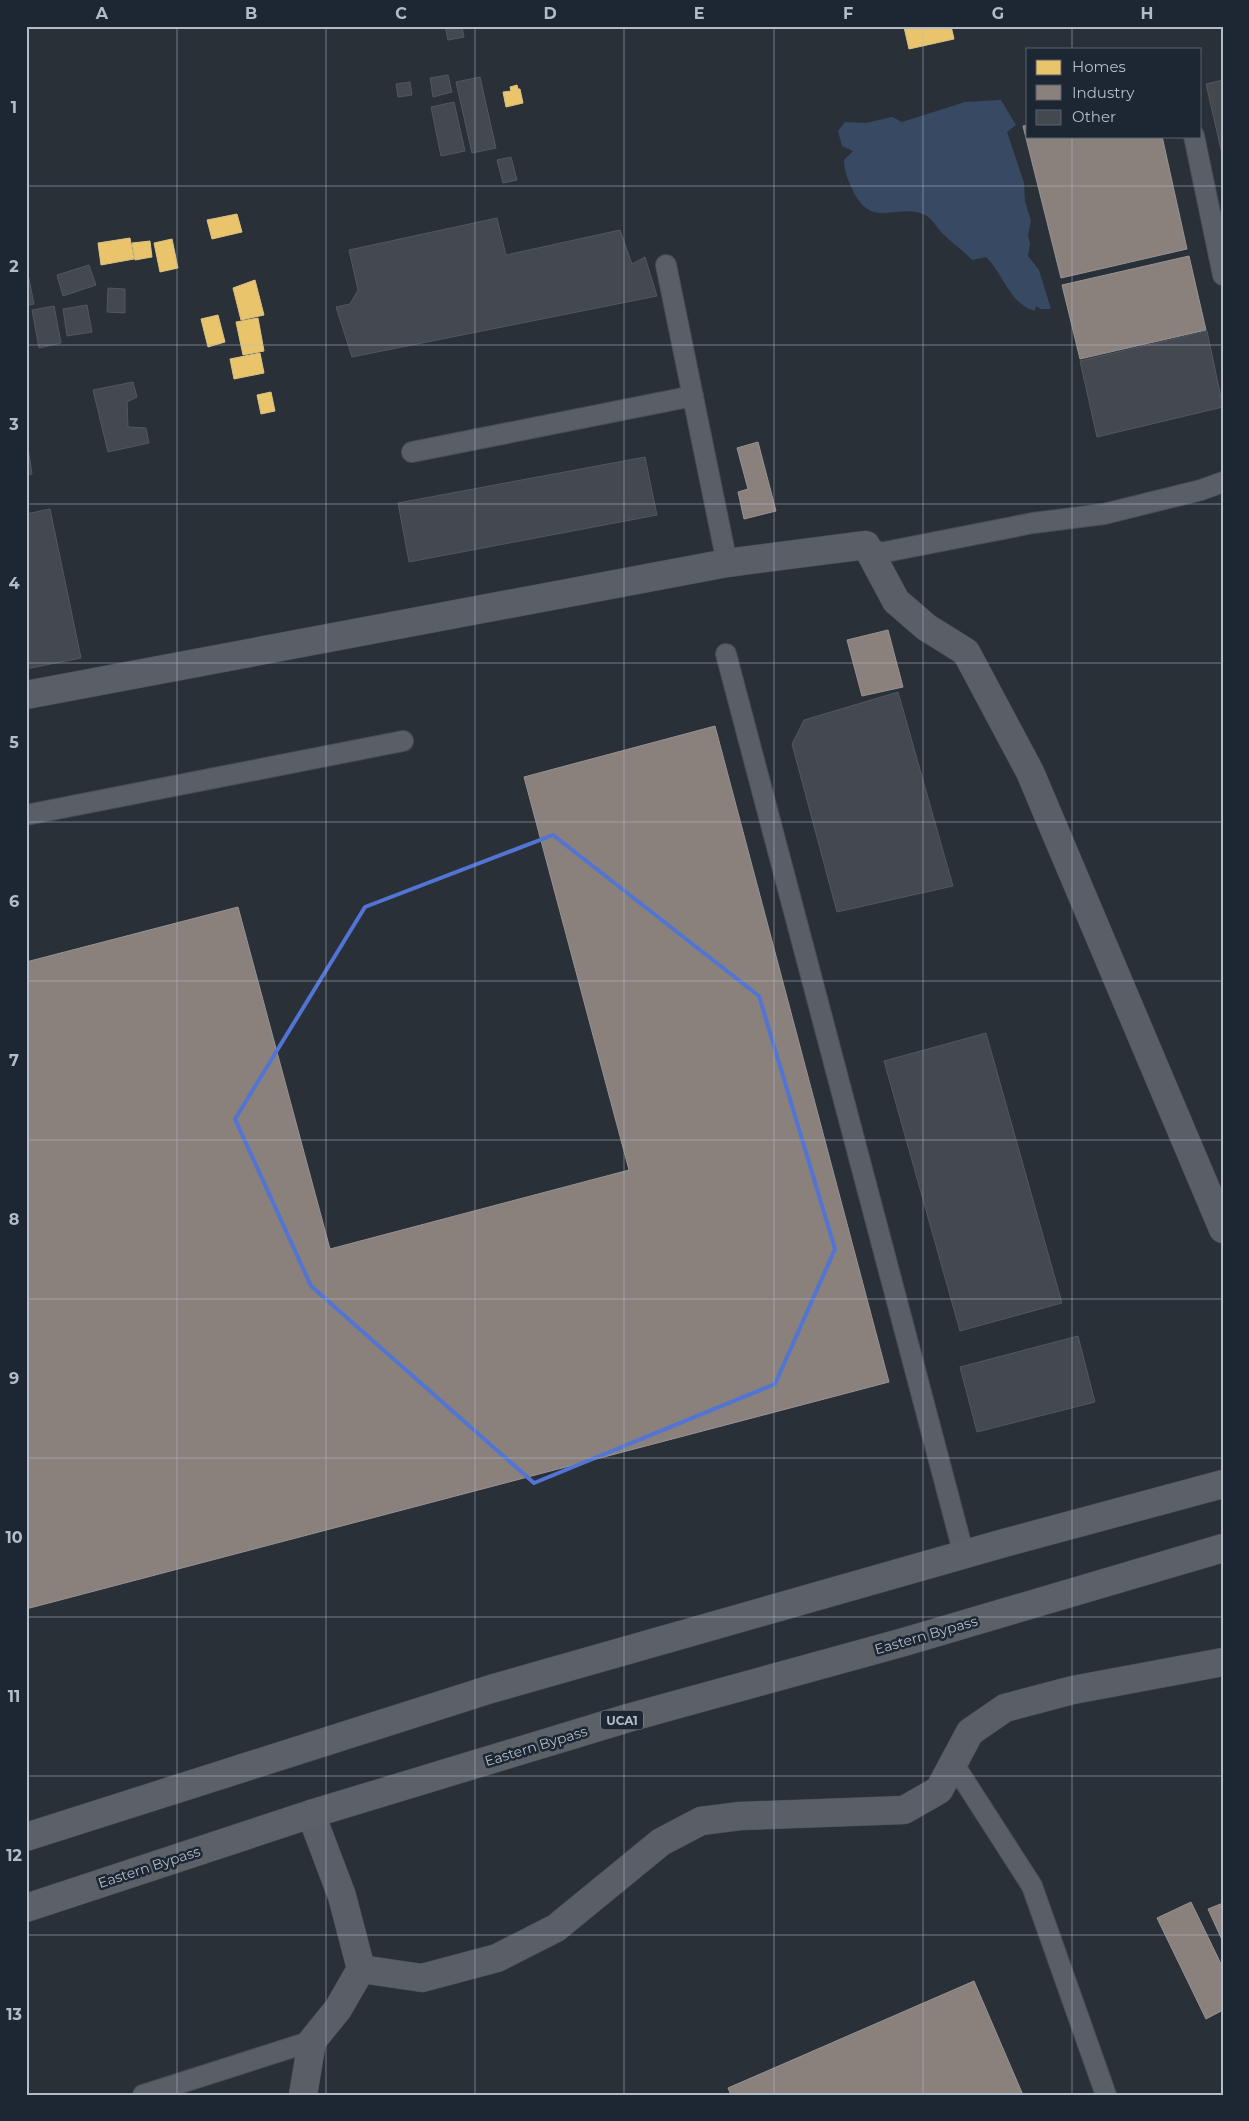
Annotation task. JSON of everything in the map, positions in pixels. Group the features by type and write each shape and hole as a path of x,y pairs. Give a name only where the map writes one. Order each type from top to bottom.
{"main road":[{"path":"26,1838 491,1689 1223,1484"},
{"name":"Eastern Bypass","path":"26,1908 311,1814 628,1718 904,1642 1223,1548"}],"street":[{"path":"26,695 727,563 866,545 896,601 926,627 966,652 1030,772 1223,1229"},
{"path":"361,1969 422,1978 497,1958 556,1928 661,1842 701,1822 740,1816 904,1810 939,1790 970,1732 1005,1708 1073,1690 1223,1662"},
{"path":"303,2095 312,2041 338,2009 361,1969 342,1896 311,1814"}],"lane":[{"path":"1194,138 1223,275"},
{"path":"666,265 727,563"},
{"path":"412,452 693,396"},
{"path":"866,545 880,553 1033,523 1104,514 1201,490 1223,482"},
{"path":"726,654 964,1555"},
{"path":"26,814 403,741"},
{"path":"954,1763 1032,1886 1106,2095"},
{"path":"143,2095 312,2041"}],"highlighted area":[{"path":"553,835 759,996 835,1249 775,1384 534,1483 311,1286 235,1119 365,907"}],"water":[{"path":"1001,100 1016,125 1007,132 1024,183 1025,201 1031,221 1028,235 1030,244 1028,256 1039,270 1051,309 1040,309 1036,306 1035,311 1019,302 986,257 972,260 943,234 928,216 915,212 878,213 870,210 862,204 854,193 846,173 844,160 853,151 842,146 838,131 845,122 866,123 892,117 902,122 965,102"}],"building: Homes":[{"path":"951,26 954,39 909,49 904,27"},
{"path":"517,85 518,89 520,89 523,103 506,107 503,92 511,91 510,87"},
{"path":"237,214 242,232 212,239 207,220"},
{"path":"130,238 134,259 101,265 98,243"},
{"path":"172,239 178,268 160,272 154,243"},
{"path":"150,241 152,257 135,260 132,243"},
{"path":"255,280 264,315 241,320 233,288"},
{"path":"218,315 225,342 208,347 201,319"},
{"path":"258,318 264,351 243,355 236,322"},
{"path":"260,353 264,373 234,379 230,359"},
{"path":"271,392 275,411 261,414 257,395"}],"building: Industry":[{"path":"1026,125 1026,138 1023,126"},
{"path":"1026,138 1162,138 1187,249 1061,278"},
{"path":"1189,256 1206,330 1080,359 1062,285"},
{"path":"758,442 776,511 744,519 738,492 748,489 737,448"},
{"path":"888,630 903,687 862,696 847,640"},
{"path":"715,726 889,1382 26,1609 26,962 238,907 330,1249 629,1170 524,777"},
{"path":"1191,1902 1223,1968 1223,2010 1206,2019 1157,1918"},
{"path":"1223,1903 1223,1942 1208,1909"},
{"path":"974,1981 1023,2095 731,2095 728,2088"}],"building: Other":[{"path":"445,26 462,26 464,37 448,40"},
{"path":"448,75 452,92 433,97 430,78"},
{"path":"480,77 496,148 472,153 456,82"},
{"path":"1223,80 1223,158 1206,84"},
{"path":"410,82 412,95 398,97 396,84"},
{"path":"454,102 465,151 441,156 431,107"},
{"path":"511,157 517,180 503,183 497,160"},
{"path":"497,218 506,255 620,230 632,264 645,257 657,296 352,357 336,307 350,304 358,290 349,250"},
{"path":"89,265 96,285 63,296 57,275"},
{"path":"28,274 34,304 26,306 26,275"},
{"path":"108,288 125,289 125,313 107,312"},
{"path":"87,305 92,332 67,336 63,309"},
{"path":"54,306 61,343 39,348 32,310"},
{"path":"1207,331 1223,407 1097,437 1080,361"},
{"path":"133,382 137,397 127,402 128,427 146,428 149,443 108,452 93,390"},
{"path":"26,441 32,474 26,475"},
{"path":"645,457 657,515 409,562 398,503"},
{"path":"50,509 81,658 26,669 26,514"},
{"path":"898,692 953,886 837,912 792,744 804,720"},
{"path":"986,1033 1062,1303 960,1331 884,1061"},
{"path":"1078,1336 1095,1402 977,1432 960,1367"}]}
